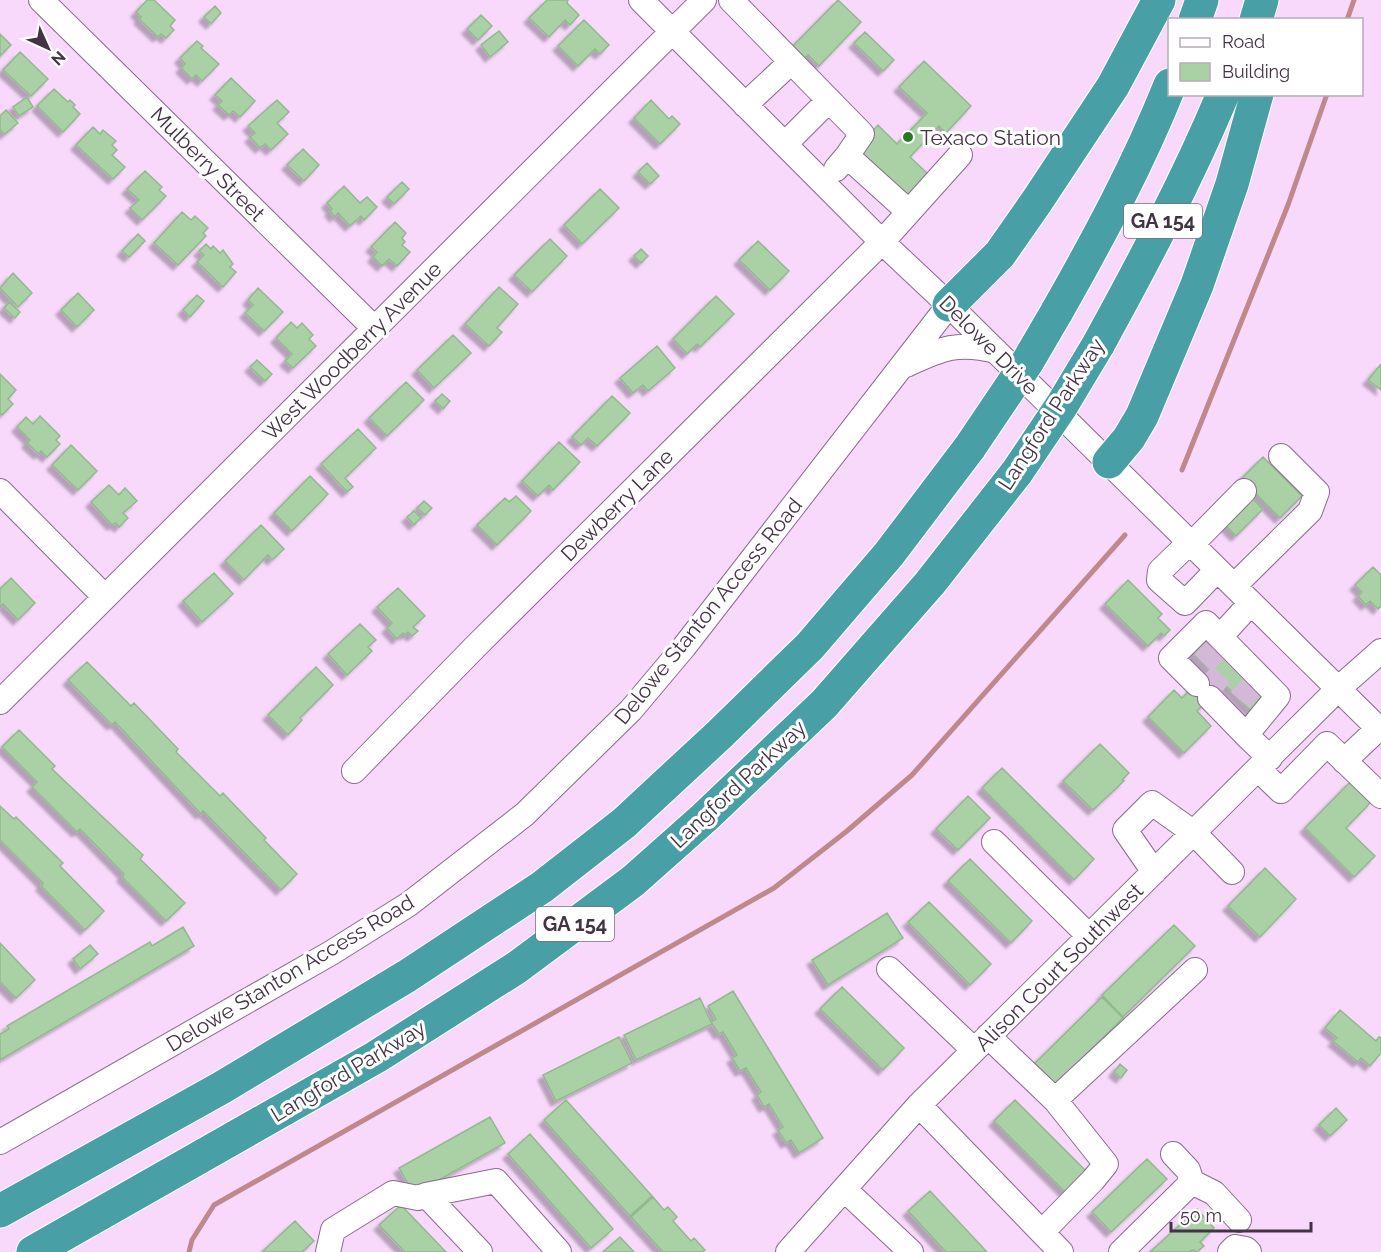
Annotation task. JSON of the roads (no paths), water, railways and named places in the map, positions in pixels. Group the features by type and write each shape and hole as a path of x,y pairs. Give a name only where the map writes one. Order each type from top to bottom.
{"highway":[{"path":"950,305 999,254 1037,201 1113,86 1159,0"},
{"path":"1196,18 1202,0"},
{"path":"1257,18 1262,0"},
{"path":"1279,18 1284,0"},
{"name":"GA 154","path":"0,1211 221,1088 407,976 542,887 624,823 720,734 810,646 889,554 970,447 1023,369 1107,221 1139,159 1168,90"},
{"name":"Langford Parkway","path":"33,1252 376,1057 516,968 633,880 705,817 824,704 930,583 1017,472 1062,405 1125,295 1208,131 1222,96"},
{"path":"1109,462 1129,438 1142,416 1197,285 1232,184 1256,96"}],"street":[{"name":"Mulberry Street","path":"41,0 374,328"},
{"name":"Delowe Drive","path":"640,0 882,242 950,305 1380,730"},
{"name":"West Woodberry Avenue","path":"0,702 704,0"},
{"path":"731,0 862,134 847,156 823,183"},
{"path":"745,105 791,62"},
{"path":"785,144 829,100"},
{"name":"Dewberry Lane","path":"354,771 476,646 882,242 960,155"},
{"path":"847,156 909,212"},
{"name":"Delowe Stanton Access Road","path":"0,1142 360,935 409,904 525,814 631,710 691,638 950,305"},
{"path":"901,368 934,352 960,345 996,351"},
{"path":"1244,491 1160,572 1159,579 1185,603 1226,578 1310,511 1317,492 1281,456"},
{"path":"0,491 105,597"},
{"path":"1251,603 1224,673 1246,735 1281,791 1327,744 1381,796"},
{"name":"Alison Court Southwest","path":"788,1252 919,1105 1338,689 1381,651"},
{"path":"1224,673 1278,696 1246,735"},
{"path":"1344,761 1380,730"},
{"path":"1154,872 1125,830 1152,803 1194,833 1232,872"},
{"path":"994,842 1089,936"},
{"path":"888,969 1055,1100 1106,1164 1042,1232"},
{"path":"1055,1100 1195,970"},
{"path":"919,1105 1061,1252"},
{"path":"1173,1154 1188,1170 1192,1182 1214,1193 1239,1220"},
{"path":"328,1252 333,1230 393,1194 418,1198 496,1181 559,1252"},
{"path":"1121,1252 1192,1182"},
{"path":"844,1189 911,1252"},
{"path":"426,1195 480,1252"},
{"path":"1230,1252 1235,1247 1246,1249 1249,1252"}],"waterway":[{"path":"1348,18 1354,0"},
{"path":"1182,470 1288,205 1326,96"},
{"path":"189,1252 192,1240 214,1205 774,888 847,831 912,775 1125,535"}],"tunnel":[{"path":"1203,663 1216,650"},
{"path":"1205,692 1231,664"},
{"path":"1240,700 1252,686"}],"place":[{"name":"Texaco Station","path":"908,137"}]}
